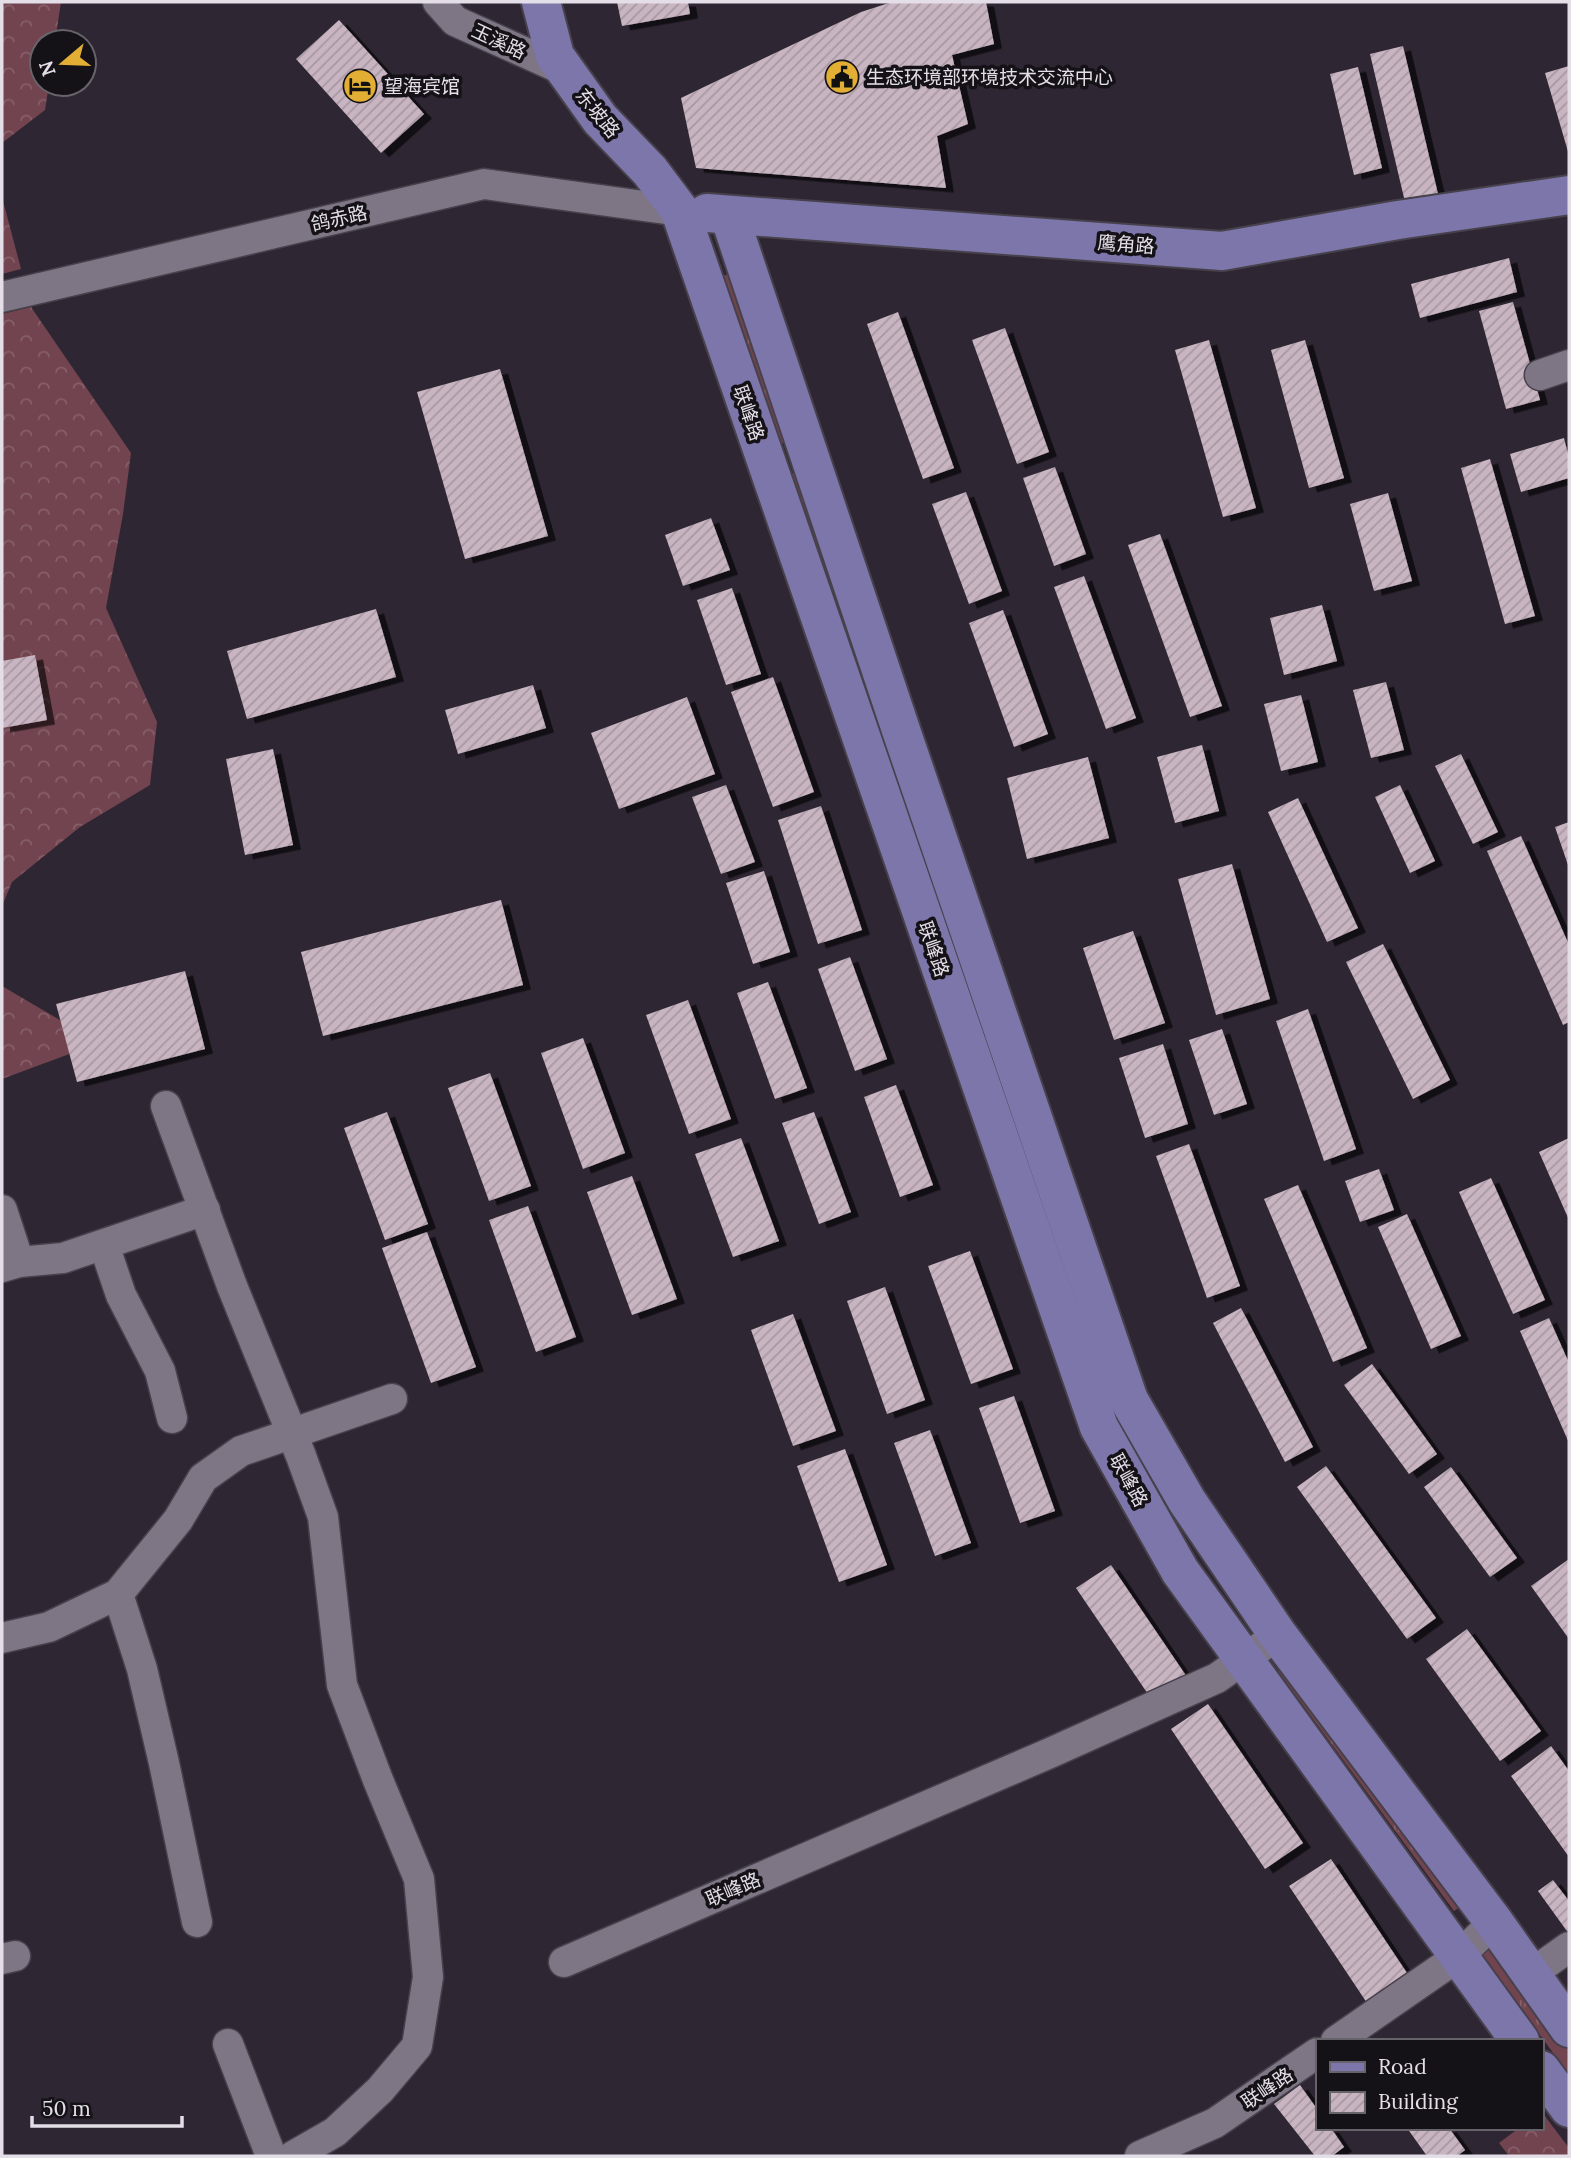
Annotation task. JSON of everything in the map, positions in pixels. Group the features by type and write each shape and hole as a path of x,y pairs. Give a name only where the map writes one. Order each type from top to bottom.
{"main road":[{"name":"东坡路","path":"541,2 555,57 600,119 650,171 680,211"},
{"name":"鹰角路","path":"680,211 1222,251 1398,220 1569,195"},
{"name":"联峰路","path":"680,211 1099,1427 1180,1571 1519,2039"},
{"name":"联峰路","path":"729,215 898,723 1129,1400 1187,1501 1278,1635 1494,1922 1569,2028"},
{"path":"1543,2073 1569,2108"}],"street":[{"name":"玉溪路","path":"438,2 455,21 566,72"},
{"name":"鸽赤路","path":"2,297 484,184 680,211"},
{"path":"1541,375 1569,365"},
{"path":"166,1106 232,1286 323,1517 342,1685 419,1879 428,1977 417,2046 380,2090 335,2132 293,2156"},
{"path":"2,1210 11,1264 63,1258 205,1210"},
{"path":"104,1245 121,1295 160,1371 172,1418"},
{"path":"2,1638 49,1628 118,1594 178,1520 203,1478 241,1451 392,1399"},
{"path":"118,1594 142,1668 197,1922"},
{"name":"联峰路","path":"564,1962 1217,1678 1278,1635"},
{"path":"1339,2039 1459,1956 1494,1922"},
{"path":"1531,1973 1569,1947"},
{"path":"228,2044 271,2156"},
{"name":"联峰路","path":"1140,2156 1215,2123 1316,2054"}],"green space":[{"path":"2,2 61,2 57,28 28,28 28,98 47,98 45,110 2,143"},
{"path":"2,197 21,269 2,274"},
{"path":"730,274 791,441 774,445 717,277"},
{"path":"31,307 131,453 106,608 157,722 150,785 80,827 12,882 2,906 2,314"},
{"path":"802,469 883,709 868,714 791,474"},
{"path":"2,986 99,1043 2,1079"},
{"path":"1290,1662 1466,1903 1454,1911 1278,1671"},
{"path":"1494,1944 1569,2049 1569,2075 1481,1953"},
{"path":"1543,2114 1569,2148 1569,2156 1509,2156 1499,2143 1516,2130 1543,2130"}],"building":[{"path":"617,2 688,2 690,14 622,26"},
{"name":"生态环境部环境技术交流中心","path":"892,2 986,2 994,44 952,55 968,124 937,136 946,188 696,168 681,98 861,12"},
{"name":"望海宾馆","path":"339,20 424,114 381,153 296,59"},
{"path":"1403,46 1438,194 1405,202 1370,54"},
{"path":"1569,66 1569,155 1545,73"},
{"path":"1358,67 1382,168 1354,175 1330,74"},
{"path":"1509,258 1517,292 1420,318 1411,284"},
{"path":"1513,302 1540,400 1506,409 1479,311"},
{"path":"898,312 954,468 923,479 867,324"},
{"path":"1005,328 1049,452 1017,464 972,340"},
{"path":"1209,340 1256,508 1223,517 1175,350"},
{"path":"1305,340 1344,478 1309,488 1271,350"},
{"path":"500,369 548,536 465,559 417,392"},
{"path":"1564,438 1569,458 1569,478 1521,492 1510,454"},
{"path":"1490,459 1535,616 1505,624 1461,468"},
{"path":"1055,467 1086,554 1054,566 1023,478"},
{"path":"966,492 1002,591 969,604 932,504"},
{"path":"1388,493 1412,581 1374,591 1350,504"},
{"path":"711,518 730,570 683,586 665,535"},
{"path":"1160,534 1222,706 1190,717 1128,545"},
{"path":"1084,576 1136,718 1106,729 1054,587"},
{"path":"732,588 761,674 726,685 697,600"},
{"path":"1322,605 1337,661 1284,675 1270,618"},
{"path":"376,609 396,677 247,719 227,651"},
{"path":"1003,610 1048,734 1014,747 969,623"},
{"path":"35,655 47,720 2,728 2,661"},
{"path":"773,677 814,792 773,807 731,692"},
{"path":"1386,682 1404,750 1371,758 1353,690"},
{"path":"533,685 546,728 458,754 445,710"},
{"path":"1301,695 1318,762 1281,771 1264,704"},
{"path":"687,697 715,774 619,809 591,733"},
{"path":"1202,745 1219,811 1175,823 1157,757"},
{"path":"273,749 293,845 245,855 226,759"},
{"path":"1461,754 1498,832 1473,844 1435,766"},
{"path":"1088,757 1109,838 1027,859 1007,778"},
{"path":"726,785 755,862 721,874 692,797"},
{"path":"1400,785 1435,861 1410,873 1375,797"},
{"path":"1298,798 1358,928 1327,942 1268,812"},
{"path":"821,806 862,930 818,944 778,820"},
{"path":"1569,822 1569,868 1555,827"},
{"path":"1521,836 1569,945 1569,1022 1563,1025 1487,851"},
{"path":"1232,864 1270,999 1216,1015 1178,879"},
{"path":"764,871 790,952 753,964 726,883"},
{"path":"501,900 523,985 323,1036 301,952"},
{"path":"1133,931 1165,1023 1114,1040 1083,948"},
{"path":"1383,944 1450,1080 1413,1099 1346,962"},
{"path":"850,957 887,1059 855,1071 818,969"},
{"path":"185,971 205,1049 77,1082 56,1004"},
{"path":"768,982 807,1088 775,1099 737,993"},
{"path":"688,1000 731,1119 689,1134 646,1015"},
{"path":"1308,1009 1356,1149 1324,1161 1276,1021"},
{"path":"1222,1029 1247,1104 1214,1115 1189,1040"},
{"path":"583,1038 625,1153 583,1169 541,1053"},
{"path":"1163,1044 1188,1124 1145,1138 1119,1058"},
{"path":"490,1073 531,1186 489,1201 448,1088"},
{"path":"896,1085 933,1185 900,1197 864,1097"},
{"path":"387,1112 428,1224 385,1240 344,1128"},
{"path":"814,1112 851,1212 819,1224 782,1123"},
{"path":"741,1138 779,1241 733,1257 695,1154"},
{"path":"1569,1138 1569,1220 1539,1152"},
{"path":"1189,1144 1240,1286 1207,1298 1156,1156"},
{"path":"1379,1169 1394,1210 1360,1222 1345,1181"},
{"path":"632,1176 677,1299 632,1315 587,1192"},
{"path":"1491,1178 1545,1300 1513,1314 1459,1192"},
{"path":"1298,1185 1367,1348 1333,1362 1264,1199"},
{"path":"528,1206 576,1337 536,1352 489,1220"},
{"path":"1407,1214 1461,1336 1431,1349 1378,1227"},
{"path":"427,1232 476,1367 431,1383 382,1248"},
{"path":"970,1251 1013,1369 971,1384 928,1266"},
{"path":"885,1287 925,1400 887,1414 847,1301"},
{"path":"1241,1308 1313,1447 1285,1462 1213,1323"},
{"path":"793,1314 836,1431 793,1446 751,1330"},
{"path":"1549,1318 1569,1363 1569,1443 1520,1331"},
{"path":"1372,1364 1437,1454 1409,1474 1344,1385"},
{"path":"1014,1396 1055,1511 1020,1523 979,1408"},
{"path":"930,1430 971,1543 935,1556 894,1443"},
{"path":"845,1449 887,1565 839,1582 797,1466"},
{"path":"1326,1466 1436,1618 1407,1639 1297,1487"},
{"path":"1451,1467 1517,1558 1490,1577 1424,1487"},
{"path":"1569,1559 1569,1639 1531,1586"},
{"path":"1111,1565 1189,1680 1154,1703 1076,1588"},
{"path":"1467,1629 1541,1731 1500,1761 1426,1659"},
{"path":"1208,1704 1303,1843 1265,1869 1171,1729"},
{"path":"1551,1746 1569,1771 1569,1857 1511,1776"},
{"path":"1331,1859 1409,1976 1367,2003 1289,1886"},
{"path":"1553,1880 1569,1901 1569,1934 1538,1891"},
{"path":"1300,2085 1316,2108 1316,2130 1332,2130 1344,2147 1332,2156 1315,2156 1274,2104"},
{"path":"1408,2130 1450,2130 1465,2150 1457,2156 1427,2156"}],"place":[{"name":"生态环境部环境技术交流中心","path":"842,77"},
{"name":"望海宾馆","path":"360,86"}]}
